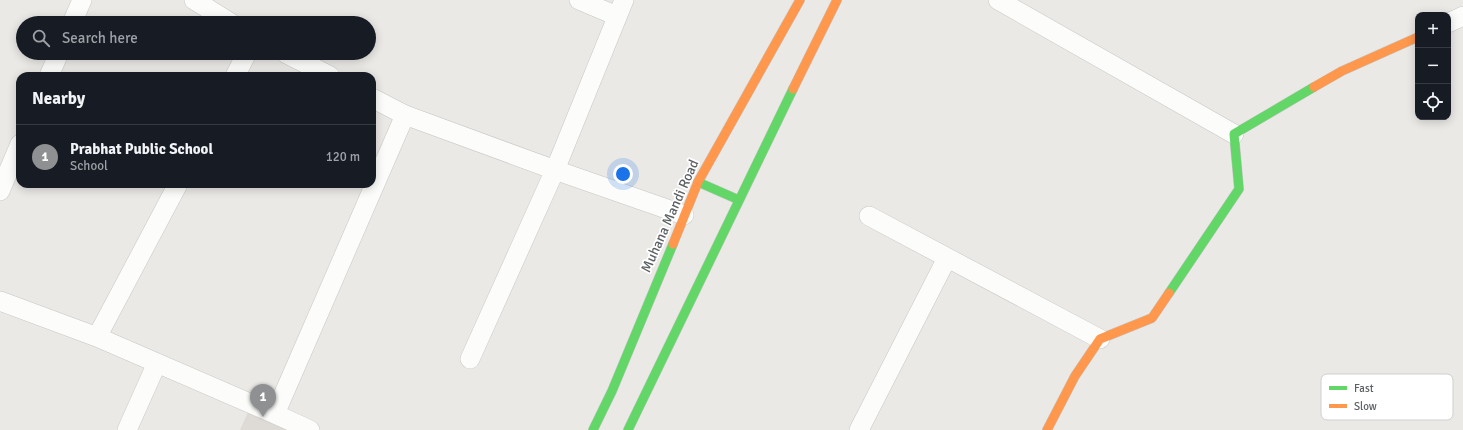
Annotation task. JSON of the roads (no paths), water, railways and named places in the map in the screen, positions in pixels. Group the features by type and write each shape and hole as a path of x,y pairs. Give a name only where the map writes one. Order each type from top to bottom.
{"main road":[{"name":"Muhana Mandi Road","path":"593,430 612,391 698,182 800,0"},
{"path":"628,430 837,0"},
{"path":"1048,430 1075,376 1100,340 1152,318 1239,189 1234,134 1342,71 1415,37"},
{"path":"698,182 739,200"}],"street":[{"path":"75,16 82,0"},
{"path":"194,0 220,16"},
{"path":"470,359 555,170 620,8 579,0"},
{"path":"998,0 1234,134"},
{"path":"1451,22 1463,16"},
{"path":"51,72 56,60"},
{"path":"237,72 243,60"},
{"path":"299,60 322,72"},
{"path":"376,100 405,115 684,215"},
{"path":"376,182 405,115"},
{"path":"0,191 16,153"},
{"path":"97,337 176,188"},
{"path":"275,414 373,188"},
{"path":"869,216 1100,340"},
{"path":"859,430 947,258"},
{"path":"0,301 97,337 310,430"},
{"path":"127,430 157,363"}],"place":[{"name":"Prabhat Public School","path":"263,417"}]}
